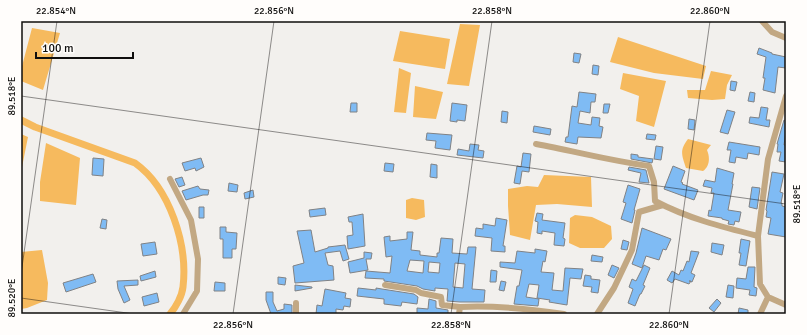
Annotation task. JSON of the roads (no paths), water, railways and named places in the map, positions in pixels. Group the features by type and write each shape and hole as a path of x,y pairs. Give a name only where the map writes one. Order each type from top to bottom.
{"street":[{"path":"762,21 772,32 786,38"},
{"path":"786,96 768,159 758,236 760,284 768,297 786,305"},
{"path":"536,144 585,153 616,162 649,166 654,182 655,201 672,210 715,225 758,236"},
{"path":"170,179 191,220 198,259 197,291 183,314"},
{"path":"597,314 614,288 632,250 639,212 663,205"},
{"path":"385,286 416,290 421,293 441,297 442,305 459,311 477,306 528,309 564,314"},
{"path":"760,314 768,297"},
{"path":"296,303 296,314"}],"waterway":[{"path":"21,120 35,127 135,163 158,187 167,202 174,219 183,253 183,287 178,301 170,314"}]}
